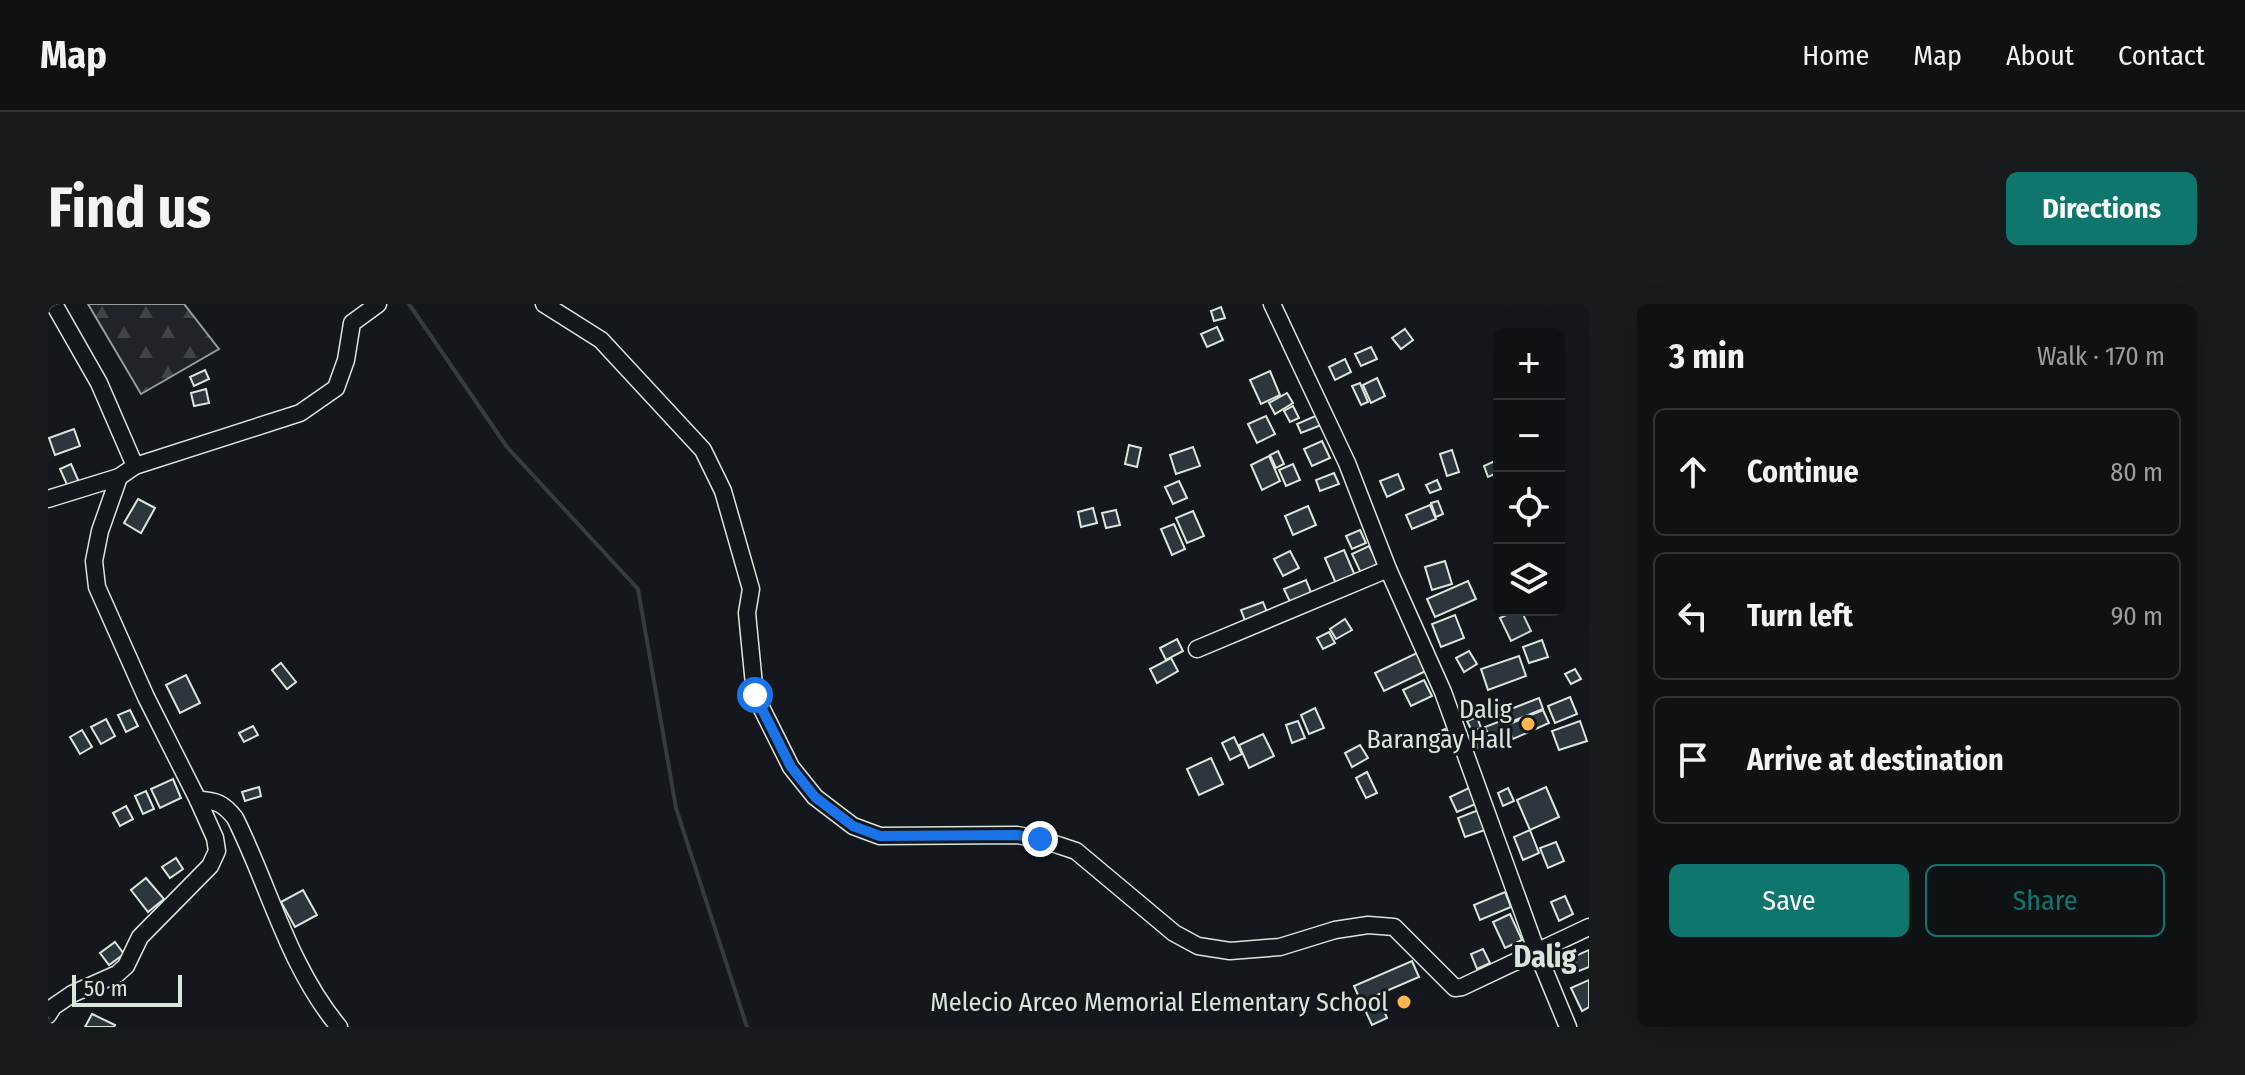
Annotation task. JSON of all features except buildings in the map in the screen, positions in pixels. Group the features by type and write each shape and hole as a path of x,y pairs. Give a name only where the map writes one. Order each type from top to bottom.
{"street":[{"path":"54,304 99,383 135,466"},
{"path":"48,499 119,477 135,466 300,413 336,388 346,360 352,323 378,304"},
{"path":"544,304 601,340 703,450 723,491 751,589 747,613 755,695 791,767 815,797 853,826 880,836 1017,835 1076,851 1174,933 1198,946 1230,951 1280,947 1335,930 1368,925 1394,927 1455,988 1589,927"},
{"path":"1272,304 1347,463 1388,569 1443,692 1537,952 1568,1027"},
{"path":"48,1015 53,1007 72,994 117,974 126,966 140,937 210,866 217,851 215,838 198,800 146,697 97,587 94,561 100,531 119,477"},
{"path":"1197,649 1388,569"},
{"path":"198,800 214,800 226,807 235,818 281,930 321,1006 339,1027"}],"green space":[{"path":"88,304 184,304 219,349 141,394"}],"waterway":[{"path":"409,304 507,447 638,589 676,808 747,1027"}],"place":[{"name":"Dalig Barangay Hall","path":"1528,724"},
{"name":"Melecio Arceo Memorial Elementary School","path":"1404,1002"}],"district":[{"name":"Dalig","path":"1545,957"}],"route":[{"path":"755,695 791,767 815,797 853,826 880,836 1017,835 1040,839"}]}
